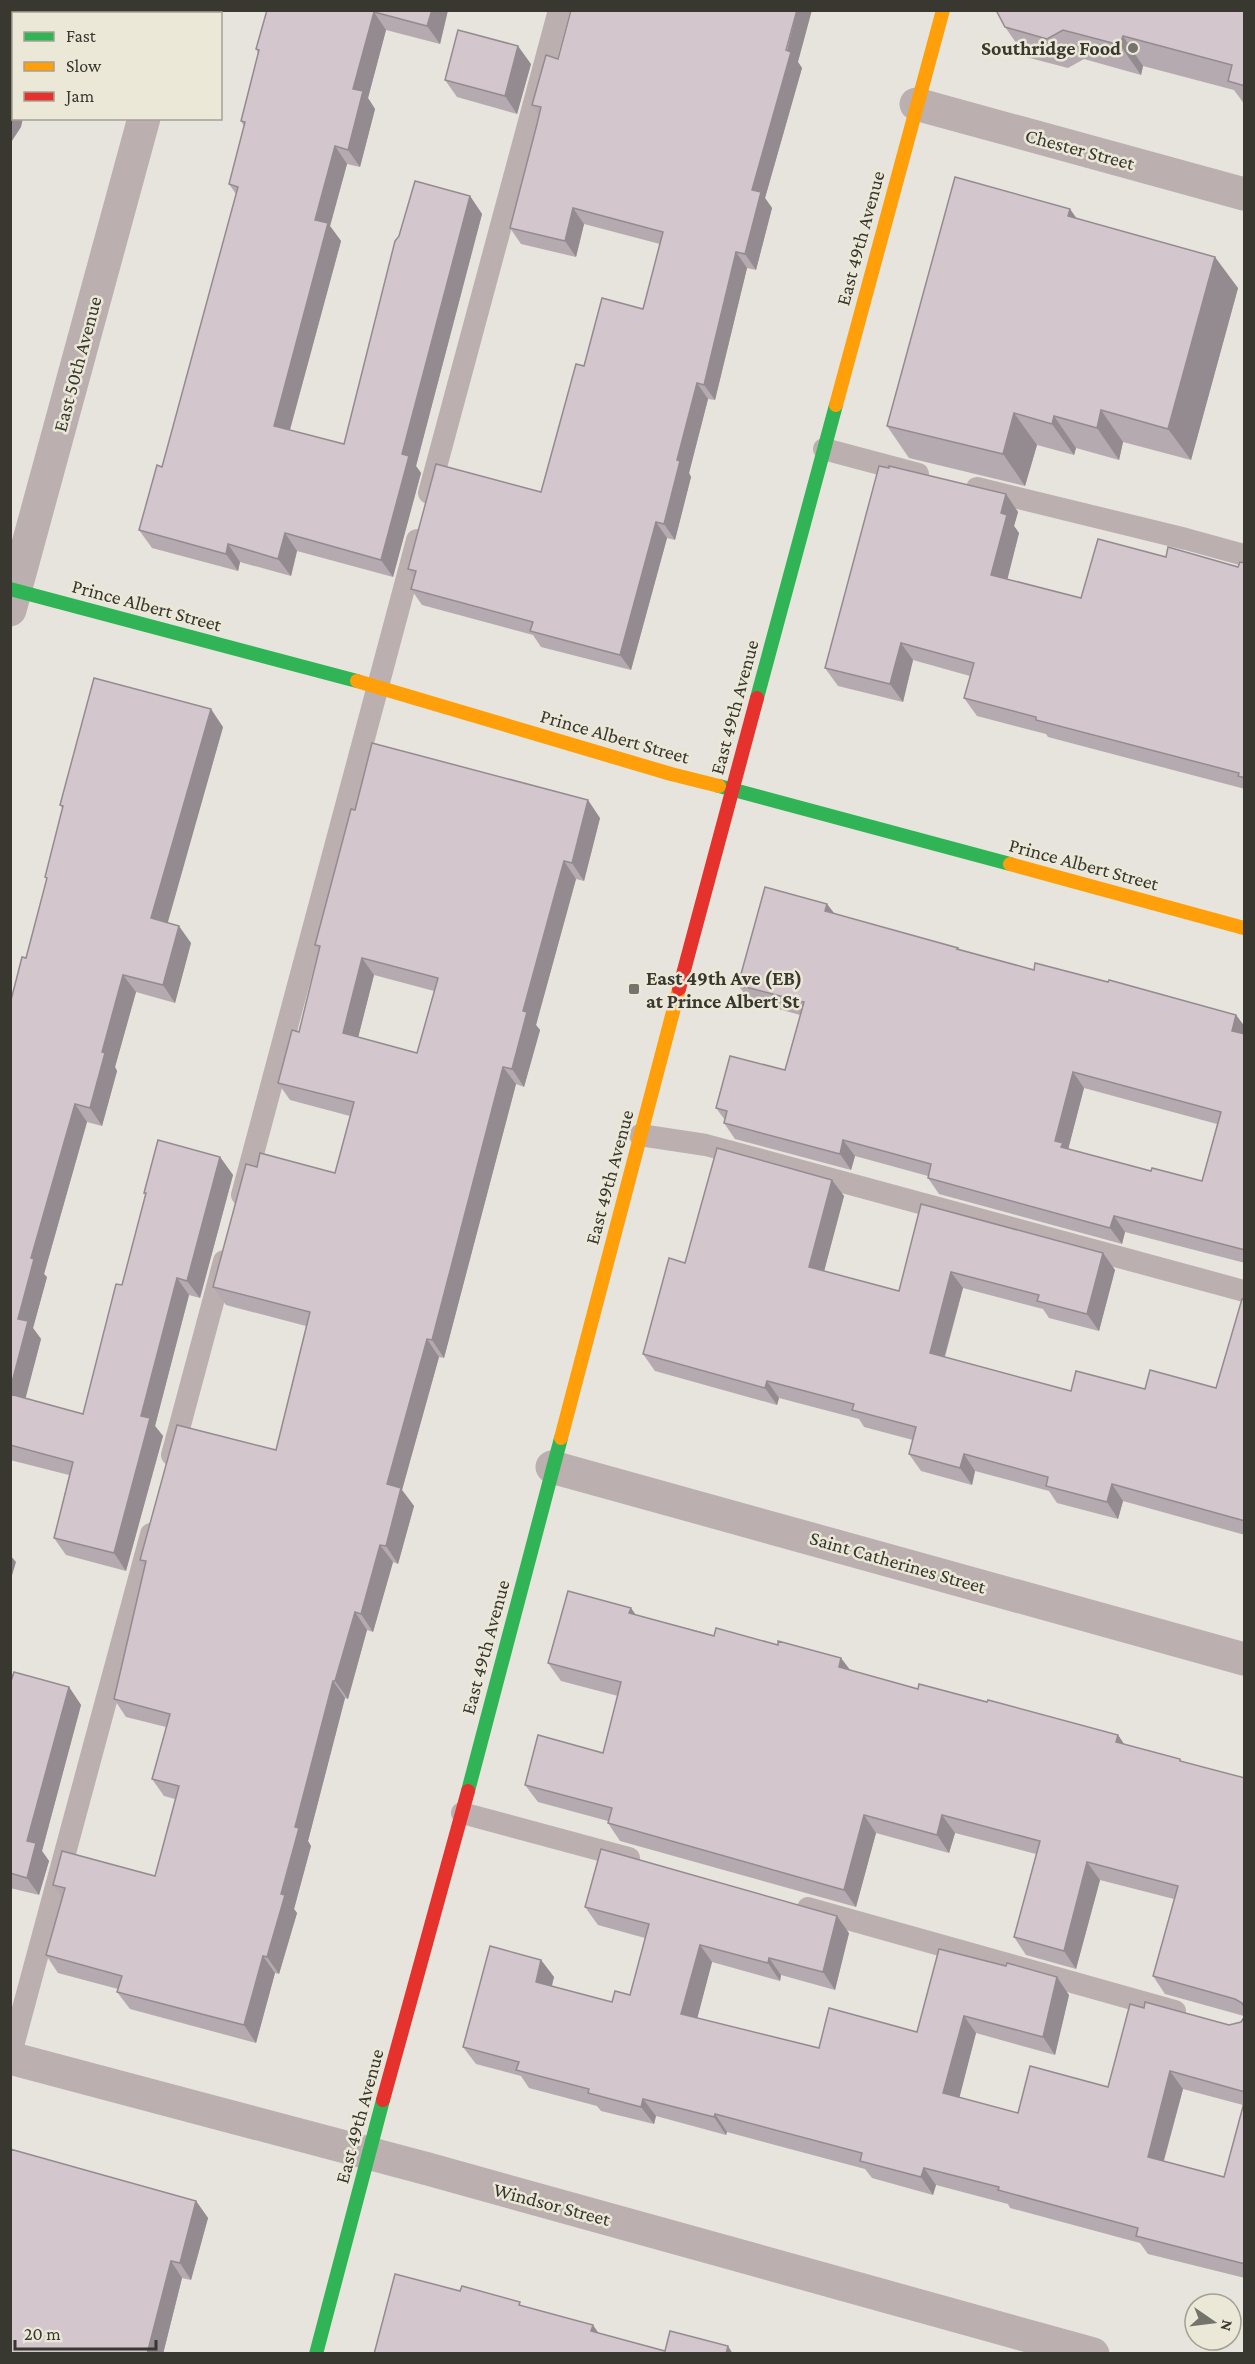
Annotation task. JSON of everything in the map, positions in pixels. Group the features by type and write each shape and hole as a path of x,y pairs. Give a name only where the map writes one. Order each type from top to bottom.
{"street":[{"name":"East 49th Avenue","path":"316,2354 462,1813 732,789 943,10"},
{"name":"Chester Street","path":"916,104 1245,194"},
{"name":"East 50th Avenue","path":"12,597 143,120"},
{"name":"Prince Albert Street","path":"12,597 377,686 671,774 1245,928"},
{"name":"Saint Catherines Street","path":"552,1467 1245,1659"},
{"name":"Windsor Street","path":"10,2057 369,2153 1093,2354"}],"lane":[{"path":"237,1214 560,10"},
{"path":"824,449 939,480"},
{"path":"962,485 1186,538 1245,555"},
{"path":"640,1135 706,1145 1245,1291"},
{"path":"165,1480 230,1238"},
{"path":"10,2057 156,1514"},
{"path":"462,1813 647,1863"},
{"path":"785,1901 1198,2017"}],"building":[{"path":"10,10 33,10 32,12 12,12 12,98 10,104"},
{"path":"267,10 432,10 427,26 374,12 353,89 363,91 348,150 335,146 315,220 328,223 274,426 344,444 395,241 399,236 415,181 470,196 402,454 409,456 381,560 285,533 278,559 228,544 226,554 139,530 157,465 162,467 238,187 229,184 245,122 241,121 259,50 256,49"},
{"path":"571,10 797,10 786,50 791,52 752,190 761,192 745,254 736,252 704,385 697,383 677,460 680,461 664,524 656,522 620,655 530,631 533,622 411,589 416,571 408,569 436,464 541,492 576,364 584,366 602,298 643,309 663,232 573,208 565,241 510,228 541,107 532,105 546,55 558,59"},
{"name":"Southridge Food","path":"996,10 1245,10 1245,86 1228,81 1232,65 1123,36 1120,45 1063,30 1047,39 1005,27"},
{"path":"458,30 518,46 505,96 445,80"},
{"path":"955,177 1070,209 1068,216 1215,257 1168,429 1101,410 1097,428 1054,416 1052,424 1014,413 1003,454 887,426"},
{"path":"879,466 889,468 889,466 1006,494 1001,513 1007,515 991,575 1081,598 1098,539 1166,557 1168,547 1238,567 1240,562 1245,563 1245,778 1238,776 1239,773 1036,720 1036,717 964,698 974,663 901,643 890,684 825,668"},
{"path":"94,678 211,709 151,918 179,926 163,985 123,975 102,1052 105,1053 90,1108 75,1104 31,1258 34,1259 18,1319 28,1321 10,1390 10,1004 22,957 26,958 47,878 45,877 63,806 60,805"},
{"path":"372,743 588,800 572,863 564,861 523,1011 527,1012 512,1069 503,1067 432,1340 427,1339 387,1484 401,1488 386,1546 380,1545 361,1614 355,1612 335,1681 333,1681 295,1827 299,1828 281,1894 285,1895 267,1957 263,1956 244,2025 117,1992 122,1976 46,1955 65,1888 53,1885 62,1851 155,1876 179,1786 152,1779 170,1714 114,1699 146,1561 140,1560 177,1425 276,1450 310,1312 213,1287 246,1164 257,1167 260,1153 335,1173 354,1102 278,1083 292,1030 299,1032 320,946 315,945 351,809 355,810","holes":["362,958 438,978 417,1053 343,1033"]},
{"path":"765,887 827,904 825,911 1034,970 1035,963 1108,982 1109,980 1236,1015 1232,1031 1245,1034 1245,1250 1114,1216 1110,1228 928,1178 931,1164 843,1140 840,1154 724,1123 727,1111 716,1108 730,1056 785,1070 804,1002 738,985","holes":["1073,1072 1221,1112 1202,1181 1152,1168 1151,1171 1061,1147 1063,1143 1055,1141"]},
{"path":"158,1140 220,1157 187,1281 177,1278 141,1416 150,1418 114,1553 54,1538 73,1462 10,1445 10,1394 83,1414 116,1284 122,1285"},
{"path":"717,1148 832,1180 809,1267 899,1291 921,1204 1103,1253 1087,1314 1037,1301 1039,1295 951,1272 930,1353 1071,1391 1076,1371 1145,1389 1150,1370 1216,1388 1242,1299 1245,1299 1245,1521 1112,1484 1107,1502 1046,1486 1048,1477 964,1454 960,1468 909,1454 916,1427 852,1410 854,1404 767,1381 765,1388 643,1354 669,1258 685,1263"},
{"path":"568,1591 631,1608 629,1613 714,1636 716,1628 778,1645 778,1641 841,1658 839,1667 918,1689 919,1684 987,1702 988,1700 1118,1735 1116,1742 1245,1778 1245,2009 1242,2003 1235,1999 1153,1976 1178,1886 1087,1862 1064,1951 1014,1937 1040,1841 942,1815 937,1835 864,1815 844,1890 608,1823 612,1808 525,1785 538,1735 603,1753 621,1682 548,1663"},
{"path":"14,1672 69,1687 27,1841 36,1843 27,1878 10,1873 10,1684"},
{"path":"601,1849 837,1916 823,1972 769,1958 768,1963 700,1945 681,2014 819,2048 829,2008 917,2032 939,1949 1006,1966 1007,1963 1057,1977 1043,2037 964,2016 943,2093 1018,2113 1030,2066 1108,2087 1130,2004 1144,2008 1145,2002 1229,2025 1241,2022 1245,2016 1245,2092 1170,2071 1148,2157 1224,2177 1245,2099 1245,2264 1136,2236 1138,2228 998,2190 999,2187 924,2168 921,2177 860,2161 862,2153 715,2114 714,2117 643,2099 641,2107 588,2093 589,2089 516,2070 519,2062 463,2047 490,1946 541,1960 536,1982 612,2002 615,1991 630,1995 649,1924 585,1907"},
{"path":"10,2149 196,2201 180,2263 171,2261 147,2354 10,2354"},
{"path":"395,2274 460,2291 462,2286 520,2302 519,2305 593,2325 591,2331 665,2351 670,2331 728,2346 726,2354 374,2354"}],"traffic: fast":[{"path":"757,698 836,405"},
{"path":"10,589 357,681"},
{"path":"719,786 1010,864"},
{"path":"468,1791 561,1438"},
{"path":"316,2354 383,2100"}],"traffic: slow":[{"path":"836,405 943,10"},
{"path":"357,681 671,774 719,786"},
{"path":"1010,864 1244,928"},
{"path":"561,1438 679,989"}],"traffic: jam":[{"path":"679,989 757,698"},
{"path":"383,2100 468,1791"}],"place":[{"name":"Southridge Food","path":"1133,48"},
{"name":"East 49th Ave (EB) at Prince Albert St","path":"634,989"}]}
